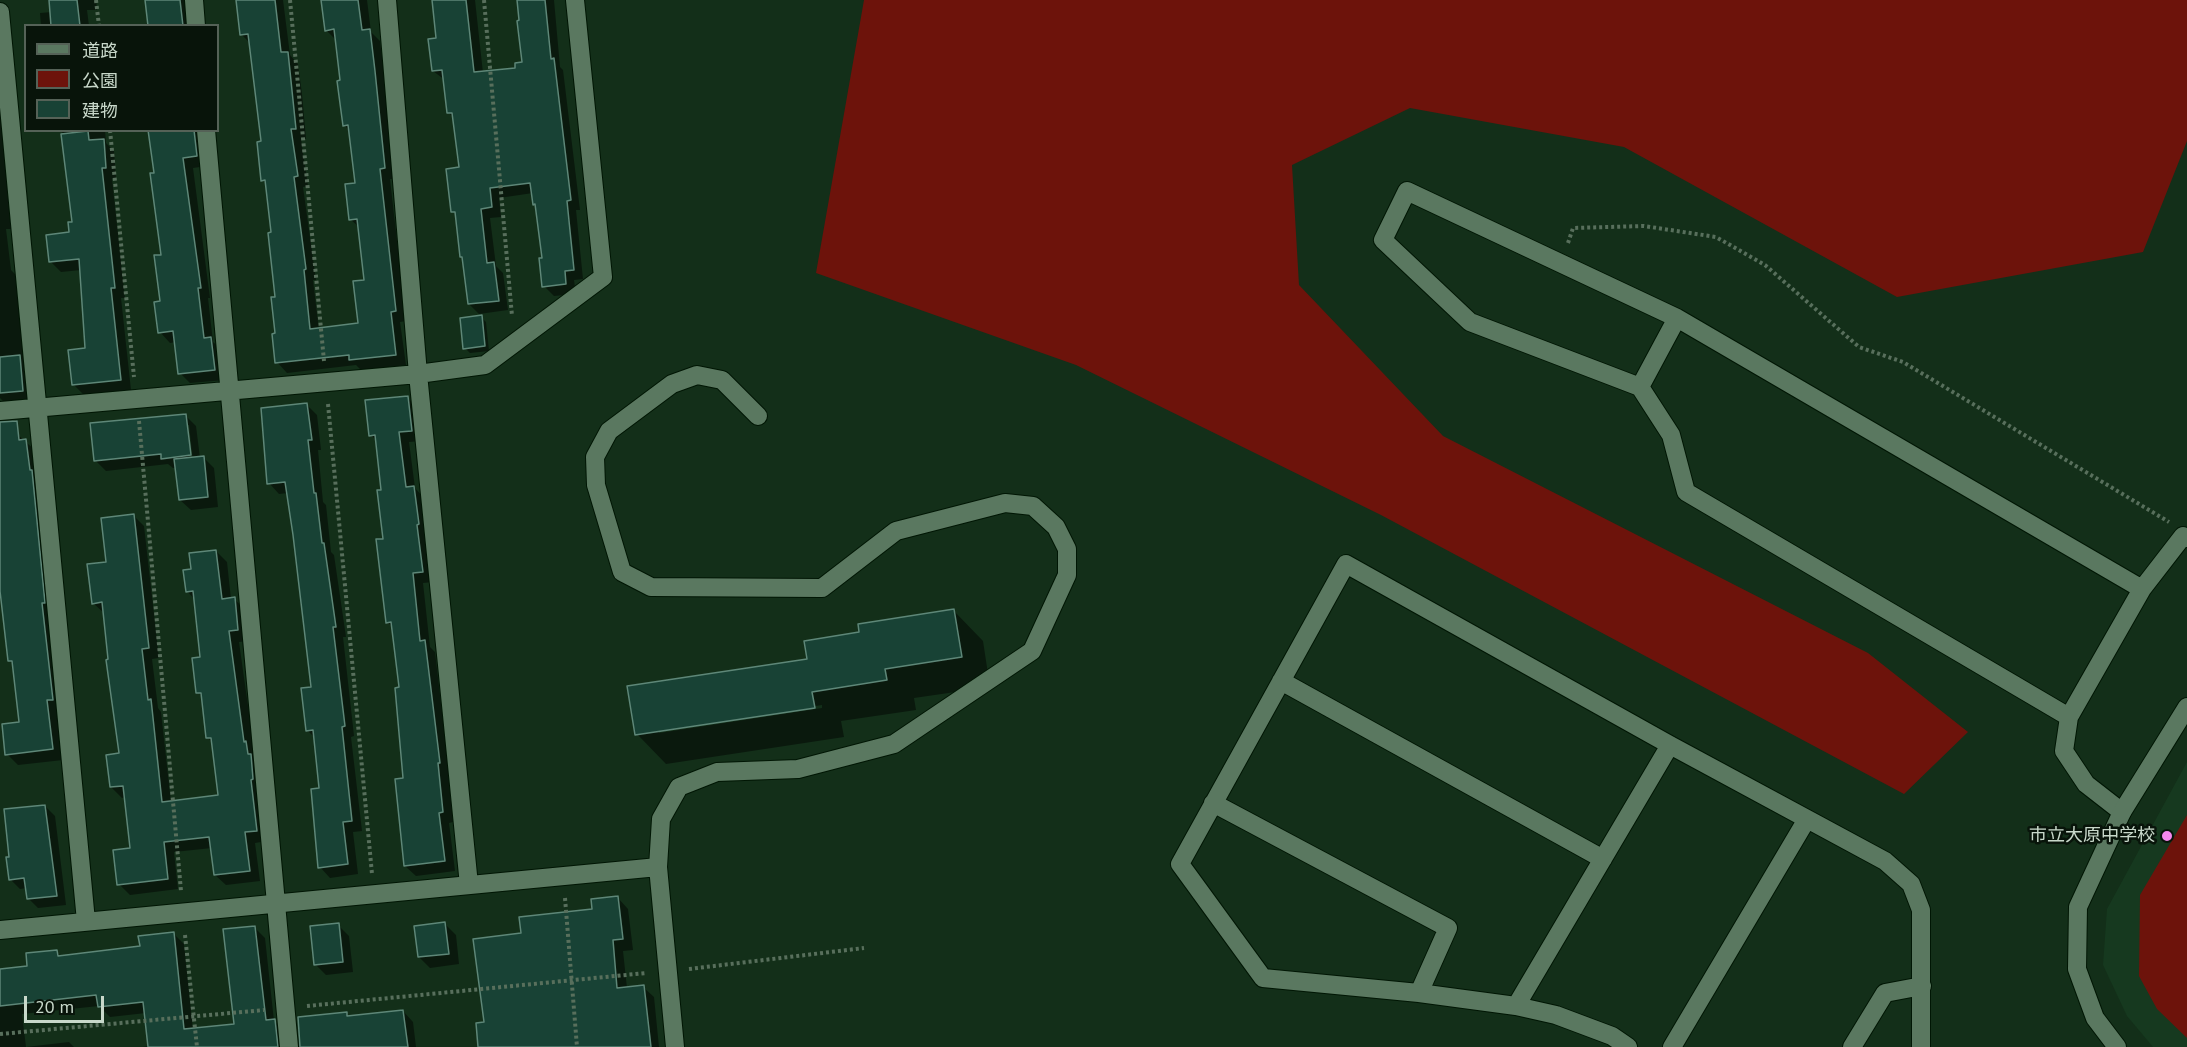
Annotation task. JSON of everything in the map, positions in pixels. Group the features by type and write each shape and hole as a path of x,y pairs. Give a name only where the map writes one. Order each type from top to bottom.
{"street":[{"path":"194,0 196,24"},
{"path":"387,0 418,374 469,885"},
{"path":"0,411 418,374 485,365 603,277 575,0"},
{"path":"0,12 86,921"},
{"path":"206,132 289,1047"},
{"path":"2069,717 1686,492 1671,435 1640,387 1470,322 1383,240 1407,191 1677,318 2142,589"},
{"path":"1640,387 1677,318"},
{"path":"675,1047 658,867 661,819 679,787 717,772 798,770 894,744 1032,651 1067,575 1067,549 1056,527 1033,506 1005,503 896,531 822,588 651,587 622,572 596,485 595,457 609,430 672,384 697,375 722,380 758,416"},
{"path":"2122,812 2086,784 2064,750 2069,717 2142,589 2185,537"},
{"path":"1628,1047 1612,1036 1578,1023 1556,1015 1516,1006 1419,993 1263,978 1180,864 1346,564 1670,745 1885,861 1911,884 1921,910 1920,1047"},
{"path":"1281,681 1603,859"},
{"path":"2117,1047 2095,1018 2077,969 2078,907 2122,812 2187,707"},
{"path":"1516,1006 1670,745"},
{"path":"1214,803 1448,928 1419,993"},
{"path":"1672,1047 1807,819"},
{"path":"0,930 658,867"},
{"path":"1852,1047 1885,993 1922,986"}],"path":[{"path":"96,0 99,24"},
{"path":"290,0 374,894"},
{"path":"484,0 515,343"},
{"path":"110,132 197,1047"},
{"path":"1562,264 1573,228 1644,226 1716,237 1765,265 1859,347 1903,362 2168,521 2185,537"},
{"path":"563,876 577,1047"},
{"path":"0,1034 668,971 864,948"}],"shaded area":[{"name":"市立大原中学校","path":"2187,762 2187,1047 2153,1047 2127,1016 2103,965 2107,909"}],"green space":[{"path":"864,0 2187,0 2187,141 2143,252 1897,297 1624,147 1410,108 1292,165 1299,285 1443,436 1868,653 1968,732 1904,794 1381,515 1076,365 816,273"},
{"path":"2187,815 2187,1038 2157,1009 2139,976 2140,895"}],"building":[{"path":"49,0 77,0 80,24 51,24"},
{"path":"145,0 180,0 183,24 148,24"},
{"path":"236,0 275,0 281,52 288,52 296,129 291,129 298,176 294,177 306,269 304,270 310,329 358,323 353,281 364,280 357,219 349,220 345,184 355,183 348,125 343,126 337,81 340,80 334,29 325,31 321,0 358,0 362,30 370,29 375,71 385,168 380,169 396,311 391,312 396,355 349,360 349,355 275,363 272,334 275,333 271,297 275,297 268,233 271,232 265,180 261,181 257,142 261,141 248,34 240,35"},
{"path":"432,0 466,0 474,72 515,68 515,63 522,62 517,0 545,0 571,200 567,201 574,270 565,271 566,284 542,287 539,258 542,258 530,183 490,188 492,207 481,209 487,263 494,262 499,301 468,304 455,212 451,212 446,169 459,167 452,113 447,113 442,70 432,71 428,39 436,38"},
{"path":"88,132 89,140 104,139 106,168 102,168 115,288 111,288 121,380 72,385 68,350 85,348 79,259 49,262 46,235 69,232 68,222 72,222 61,134"},
{"path":"148,132 194,132 197,156 183,158 201,288 198,288 204,338 211,337 215,370 178,374 173,331 158,333 154,302 160,301 154,255 161,255 150,173 154,173"},
{"path":"482,315 485,346 463,349 460,318"},
{"path":"20,355 23,391 0,393 0,357"},
{"path":"408,396 412,431 399,432 406,487 414,486 419,524 417,525 423,572 413,573 420,641 425,640 440,763 438,763 443,812 439,813 445,861 404,866 395,779 403,778 395,688 399,687 391,622 386,623 376,539 383,539 377,490 381,490 375,435 369,436 365,400"},
{"path":"307,403 312,440 308,440 314,493 316,493 336,627 333,627 345,726 342,727 352,821 343,822 348,864 318,868 311,789 319,788 313,730 306,731 301,688 311,687 293,535 285,482 267,484 261,408"},
{"path":"186,414 191,455 161,459 161,454 94,461 90,423"},
{"path":"17,421 19,440 26,439 30,470 32,470 45,603 42,603 53,700 47,700 53,749 5,755 2,724 19,722 12,661 8,661 0,591 0,422"},
{"path":"204,456 208,497 179,500 174,459"},
{"path":"134,514 149,648 142,649 148,700 151,699 162,802 218,795 211,738 206,738 201,693 196,693 192,658 200,657 193,591 186,592 183,570 191,569 189,553 216,550 222,599 235,597 238,630 229,631 244,742 246,741 248,754 251,754 253,779 251,780 257,831 245,832 250,871 214,875 209,837 164,842 168,879 117,885 113,850 130,848 123,786 110,787 106,755 119,753 106,660 108,659 102,602 92,604 87,564 106,562 101,518"},
{"path":"954,609 962,657 885,669 887,680 812,692 815,708 635,735 627,686 807,659 804,641 859,632 858,624"},
{"path":"45,805 57,896 27,899 24,878 9,880 4,809"},
{"path":"618,896 623,939 613,940 617,988 644,985 651,1047 478,1047 476,1023 484,1022 473,939 521,933 519,917 592,909 591,899"},
{"path":"445,922 449,954 418,957 414,926"},
{"path":"339,923 343,962 314,965 310,926"},
{"path":"255,926 266,1020 275,1019 278,1047 148,1047 143,1002 98,1007 96,995 0,1006 0,969 27,966 26,953 57,950 58,956 140,946 138,936 174,932 184,1029 234,1024 223,929"},
{"path":"403,1010 408,1047 300,1047 298,1017 347,1012 347,1016"}],"place":[{"name":"市立大原中学校","path":"2167,836"}]}
